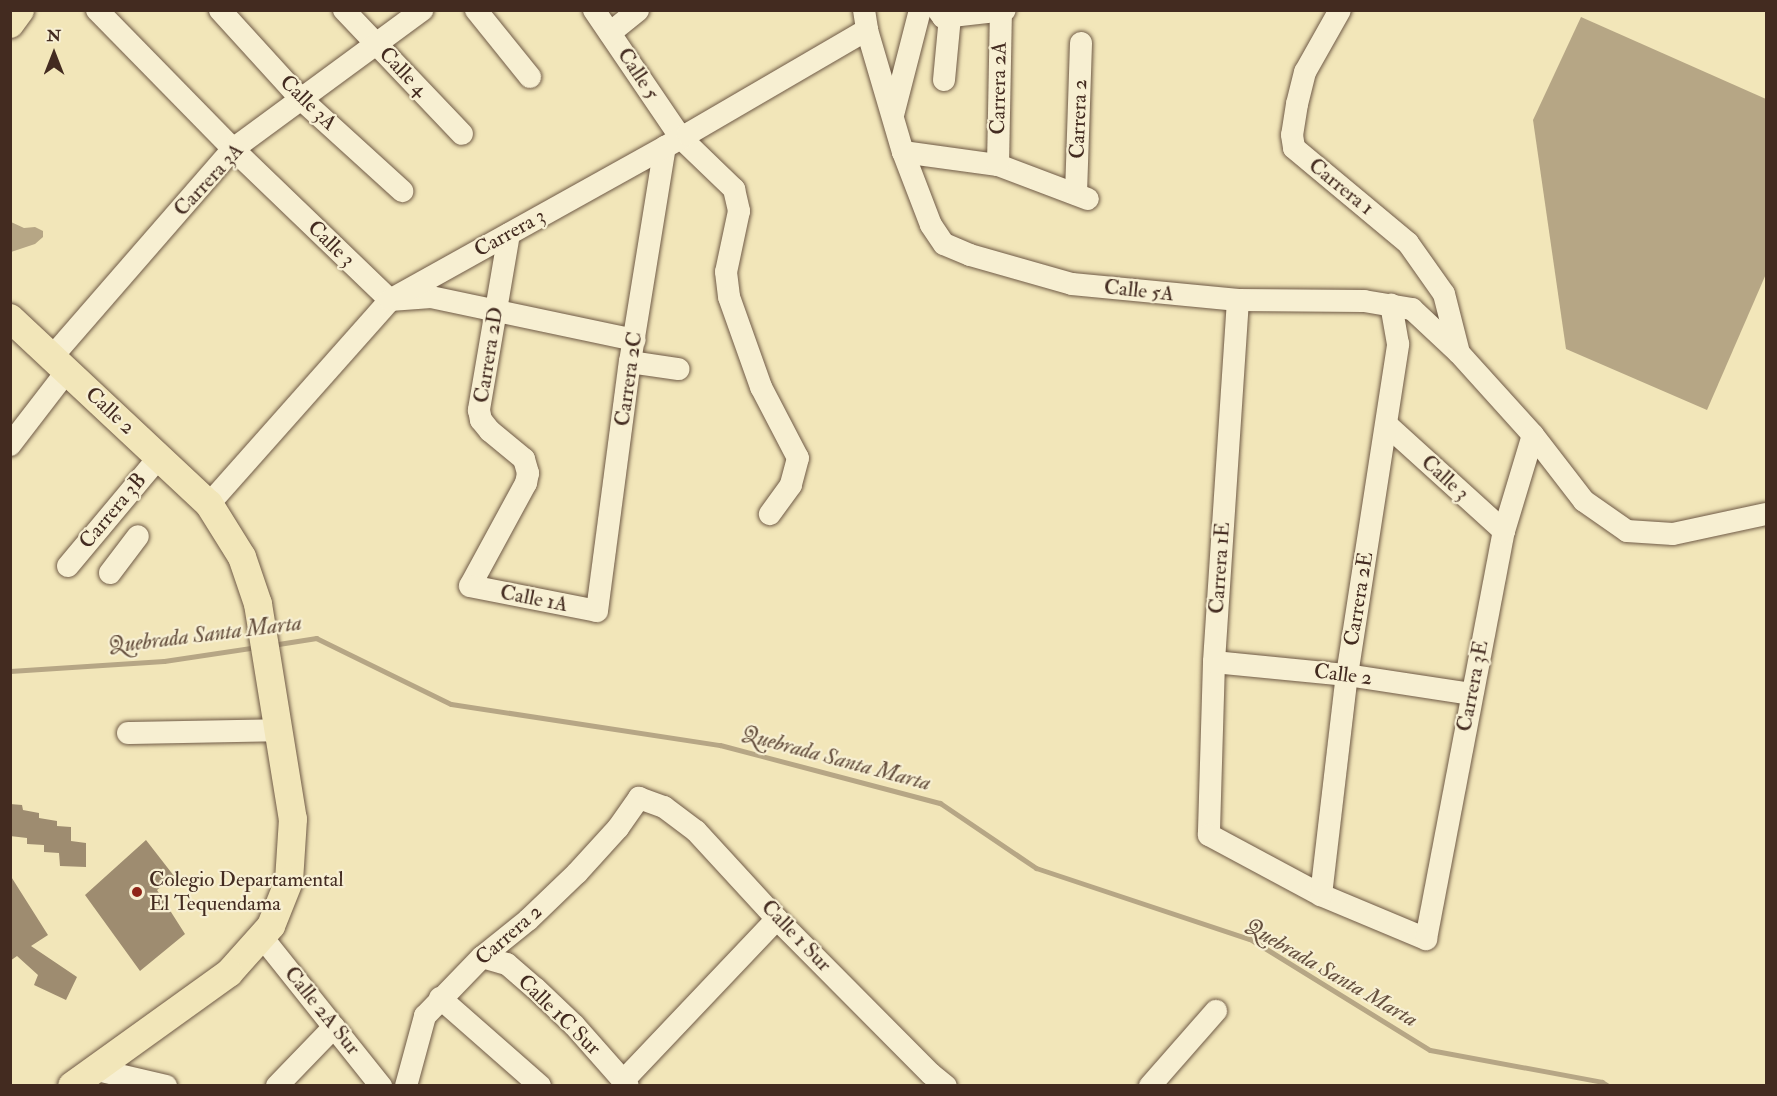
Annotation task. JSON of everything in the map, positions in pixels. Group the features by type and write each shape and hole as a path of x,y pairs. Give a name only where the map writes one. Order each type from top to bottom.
{"main road":[{"path":"10,24 20,10"},
{"name":"Calle 2","path":"10,318 209,504 242,557 258,604 293,819 289,881 271,926 229,973 82,1077"}],"street":[{"name":"Calle 3A","path":"220,10 301,99 402,190"},
{"name":"Calle 4","path":"344,10 462,134"},
{"name":"Carrera 3A","path":"10,444 60,364 233,149 422,10"},
{"path":"476,10 530,77"},
{"name":"Calle 5","path":"594,10 610,33 673,142 734,189 739,211 726,272 729,297 761,387 798,458 791,485 770,514"},
{"path":"610,33 638,10"},
{"path":"893,115 920,10"},
{"name":"Carrera 1","path":"1340,10 1305,72 1296,104 1292,135 1294,148 1408,243 1444,294 1460,353"},
{"path":"944,80 944,14 1003,11"},
{"name":"Carrera 2A","path":"998,165 1003,11"},
{"name":"Calle 3","path":"105,13 233,149 390,300"},
{"name":"Calle 5A","path":"866,20 903,152 931,225 945,244 970,255 1072,284 1238,300 1364,301 1412,309 1460,353 1533,435 1584,501 1627,531 1673,534 1767,514"},
{"name":"Carrera 3","path":"209,504 390,300 673,142 866,20"},
{"name":"Carrera 2","path":"998,165 1082,196 1081,43"},
{"name":"Carrera 2C","path":"597,611 630,362 673,142"},
{"path":"903,152 998,165"},
{"name":"Carrera 2D","path":"470,586 526,483 528,472 524,459 481,420 479,410 509,234"},
{"path":"390,300 431,297 635,340"},
{"name":"Carrera 1E","path":"1238,300 1214,662 1209,835 1321,895"},
{"name":"Carrera 2E","path":"1321,895 1347,675 1398,344 1391,305"},
{"path":"630,362 678,369"},
{"name":"Calle 3","path":"1387,425 1504,531"},
{"name":"Carrera 3E","path":"1321,895 1426,939 1471,694 1504,531 1533,435"},
{"name":"Carrera 3B","path":"68,566 159,457"},
{"path":"98,530 132,544 111,573"},
{"name":"Calle 1A","path":"470,586 597,611"},
{"name":"Calle 2","path":"1214,662 1347,675 1471,694"},
{"path":"128,733 279,730"},
{"name":"Carrera 2","path":"406,1086 425,1016 482,957 528,920 577,873 618,828 639,798"},
{"name":"Calle 1 Sur","path":"639,798 664,807 696,831 777,919 931,1074 946,1086"},
{"path":"626,1083 777,919"},
{"name":"Calle 2A Sur","path":"262,937 381,1086"},
{"name":"Calle 1C Sur","path":"482,957 507,964 535,988 574,1025 626,1083"},
{"path":"440,998 540,1086"},
{"path":"1150,1086 1216,1011"},
{"path":"278,1086 334,1027"},
{"path":"82,1077 166,1086"}],"shaded area":[{"path":"1581,17 1766,99 1766,274 1707,410 1566,349 1533,120"},
{"path":"11,222 24,228 35,227 43,231 43,237 35,244 11,252"}],"building":[{"path":"10,804 22,805 23,810 39,813 39,818 57,821 57,826 71,827 71,841 86,843 86,867 60,866 59,853 44,852 44,845 27,844 27,838 10,836"},
{"path":"146,840 174,876 157,890 185,934 140,971 85,895"},
{"path":"10,875 48,935 31,946 77,977 66,1000 34,985 38,975 17,956 10,961"}],"waterway":[{"name":"Quebrada Santa Marta","path":"272,645 316,638 451,704 720,745 940,803 1036,868 1250,939 1430,1050 1602,1082 1608,1086"},
{"name":"Quebrada Santa Marta","path":"10,671 164,661 257,647"}],"place":[{"name":"Colegio Departamental El Tequendama","path":"137,892"}]}
